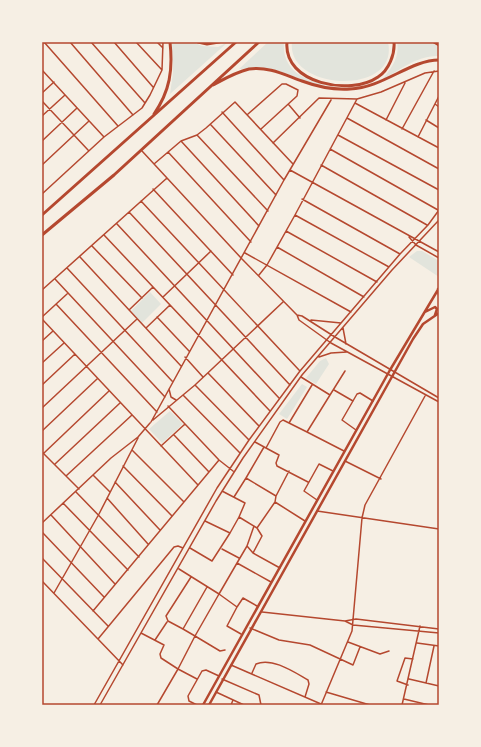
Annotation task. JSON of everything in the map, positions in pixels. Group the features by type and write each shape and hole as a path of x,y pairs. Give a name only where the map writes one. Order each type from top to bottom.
{"highway":[{"path":"150,120 168,88 172,65 170,42"},
{"path":"198,42 207,44 219,42"},
{"path":"42,215 236,42"},
{"path":"42,235 114,175 140,149 259,42"},
{"path":"287,42 290,60 300,73 323,83 342,85 359,83 378,77 391,61 395,49 394,42"},
{"path":"434,42 439,45"},
{"path":"209,86 237,73 260,68 272,70 328,89 357,89 382,82 425,62 439,60"}],"main road":[{"path":"439,288 439,295"},
{"path":"203,705 241,634 280,568 356,430 439,288"},
{"path":"424,313 432,307 435,307 437,309 435,315"},
{"path":"209,705 250,628 420,328 439,313"},
{"path":"348,446 352,448"},
{"path":"301,530 305,532"},
{"path":"232,651 236,654"}],"street":[{"path":"44,42 118,126"},
{"path":"70,42 133,115"},
{"path":"91,42 145,104"},
{"path":"114,42 154,87"},
{"path":"136,42 162,70"},
{"path":"157,42 164,49"},
{"path":"42,193 88,150 145,104 162,70 164,49 163,42"},
{"path":"42,70 104,137"},
{"path":"402,128 434,71"},
{"path":"273,143 319,98 331,100 357,99 381,92 425,73 439,71"},
{"path":"42,93 54,82"},
{"path":"386,120 405,82"},
{"path":"248,114 282,84 286,84 298,92 297,96 289,105 261,129"},
{"path":"42,116 65,95"},
{"path":"418,137 439,96"},
{"path":"258,275 267,265 295,216 302,199 357,99"},
{"path":"42,523 93,475 138,437 157,412 185,357 242,259 293,164 331,100"},
{"path":"42,101 88,150"},
{"path":"154,164 181,141 197,135 235,102 248,114 293,164"},
{"path":"355,104 439,148"},
{"path":"435,104 439,107"},
{"path":"289,105 300,118"},
{"path":"42,141 77,108"},
{"path":"222,112 284,180"},
{"path":"347,118 439,169"},
{"path":"426,120 439,128"},
{"path":"42,165 89,121"},
{"path":"210,124 276,195"},
{"path":"197,135 268,211"},
{"path":"338,135 439,190"},
{"path":"181,141 259,226"},
{"path":"140,149 242,259 297,315 299,320 331,343 439,402"},
{"path":"94,705 230,468 249,440 300,371 400,254 428,225 439,210 330,149"},
{"path":"168,152 251,242"},
{"path":"321,165 428,225"},
{"path":"290,170 312,181 409,237 439,252"},
{"path":"42,290 117,224 153,188 167,178"},
{"path":"153,188 233,275"},
{"path":"302,199 400,254"},
{"path":"141,201 300,371"},
{"path":"129,212 188,273 290,384"},
{"path":"295,216 389,267"},
{"path":"100,705 234,471 301,377 439,220"},
{"path":"117,224 280,399"},
{"path":"286,231 377,282"},
{"path":"104,235 270,411"},
{"path":"409,237 416,245 439,258"},
{"path":"92,246 142,298"},
{"path":"277,247 364,297"},
{"path":"162,297 211,251"},
{"path":"245,253 351,312"},
{"path":"80,257 181,366"},
{"path":"67,268 172,381"},
{"path":"55,279 165,397"},
{"path":"129,310 153,287"},
{"path":"67,293 42,318 198,485"},
{"path":"150,422 195,385 284,302"},
{"path":"56,304 157,412"},
{"path":"146,328 170,305"},
{"path":"297,315 310,320 346,344 439,398"},
{"path":"157,317 189,351"},
{"path":"42,408 137,318"},
{"path":"310,320 341,324"},
{"path":"343,328 346,344"},
{"path":"42,341 53,330"},
{"path":"42,363 64,342"},
{"path":"318,358 331,353 348,352"},
{"path":"42,385 75,354"},
{"path":"185,357 203,377"},
{"path":"306,432 345,371"},
{"path":"208,373 259,426"},
{"path":"301,377 330,395"},
{"path":"42,430 98,378"},
{"path":"195,385 249,440"},
{"path":"289,423 312,385"},
{"path":"168,388 171,397 176,400"},
{"path":"333,389 353,401"},
{"path":"79,489 43,452 109,391"},
{"path":"356,430 342,420 353,401 358,393 373,401"},
{"path":"183,395 240,453"},
{"path":"230,665 321,705 348,642 353,625 352,619 362,518 365,505 426,395"},
{"path":"55,464 121,403"},
{"path":"168,406 219,460 234,471"},
{"path":"66,476 132,415"},
{"path":"234,497 280,422 283,420 345,451"},
{"path":"161,446 185,424"},
{"path":"174,435 209,472"},
{"path":"54,593 99,514 138,437"},
{"path":"255,441 279,455 276,462 277,466 308,482"},
{"path":"132,450 184,502"},
{"path":"93,611 219,460"},
{"path":"345,461 380,479"},
{"path":"317,500 304,491 308,482 319,464 333,471"},
{"path":"123,466 172,516"},
{"path":"257,528 275,502 276,496 289,471"},
{"path":"93,475 110,492"},
{"path":"246,478 276,496"},
{"path":"115,482 160,530"},
{"path":"190,548 212,561 222,549 245,503 222,491"},
{"path":"76,492 99,514 139,557"},
{"path":"107,498 148,544"},
{"path":"275,502 305,521"},
{"path":"63,503 128,570"},
{"path":"317,512 439,529"},
{"path":"51,515 116,584"},
{"path":"238,517 257,528 262,536 253,553"},
{"path":"205,521 230,533"},
{"path":"157,705 247,546 254,526"},
{"path":"42,532 104,598"},
{"path":"98,639 174,547 178,546 184,548"},
{"path":"247,546 253,553 280,568"},
{"path":"222,549 239,558"},
{"path":"42,558 108,626"},
{"path":"236,563 271,582"},
{"path":"178,569 207,586 237,607"},
{"path":"192,577 166,616 168,621 222,652 225,650"},
{"path":"42,581 123,665"},
{"path":"182,629 207,586"},
{"path":"241,634 227,626 237,607 243,598 257,606"},
{"path":"151,605 156,607"},
{"path":"260,612 345,621 353,625 420,630 439,633"},
{"path":"345,621 352,619 439,629"},
{"path":"155,640 168,621"},
{"path":"402,705 408,685 420,626"},
{"path":"250,628 279,640 310,645 340,661 353,665 360,647"},
{"path":"141,633 164,645 160,654 161,658 197,679"},
{"path":"348,642 380,654 389,651"},
{"path":"417,643 439,646"},
{"path":"426,683 434,646"},
{"path":"408,685 397,681 405,658 413,659"},
{"path":"252,674 256,664 264,662 290,670 308,680 309,684 305,697"},
{"path":"197,705 189,701 187,698 197,679 204,670 219,676"},
{"path":"222,679 259,695 261,705"},
{"path":"409,679 439,686"},
{"path":"216,692 244,705"},
{"path":"326,692 370,705"},
{"path":"404,699 428,705"},
{"path":"231,705 233,700"}],"shaded area":[{"path":"172,42 193,42 202,46 218,47 228,42 170,94 173,73"},
{"path":"268,42 284,42 284,53 287,62 300,75 317,83 337,87 317,85 270,68 239,69"},
{"path":"292,42 388,42 387,60 377,72 361,79 342,81 323,78 306,70 295,58"},
{"path":"397,42 430,42 439,47 439,56 423,58 382,80 396,58 398,48"},
{"path":"417,251 422,251 439,261 439,277 409,257"},
{"path":"150,292 161,304 142,323 131,311"},
{"path":"326,358 329,364 316,384 306,378 320,361"},
{"path":"302,384 307,387 287,419 279,414"},
{"path":"170,411 183,424 162,443 149,429"}]}
